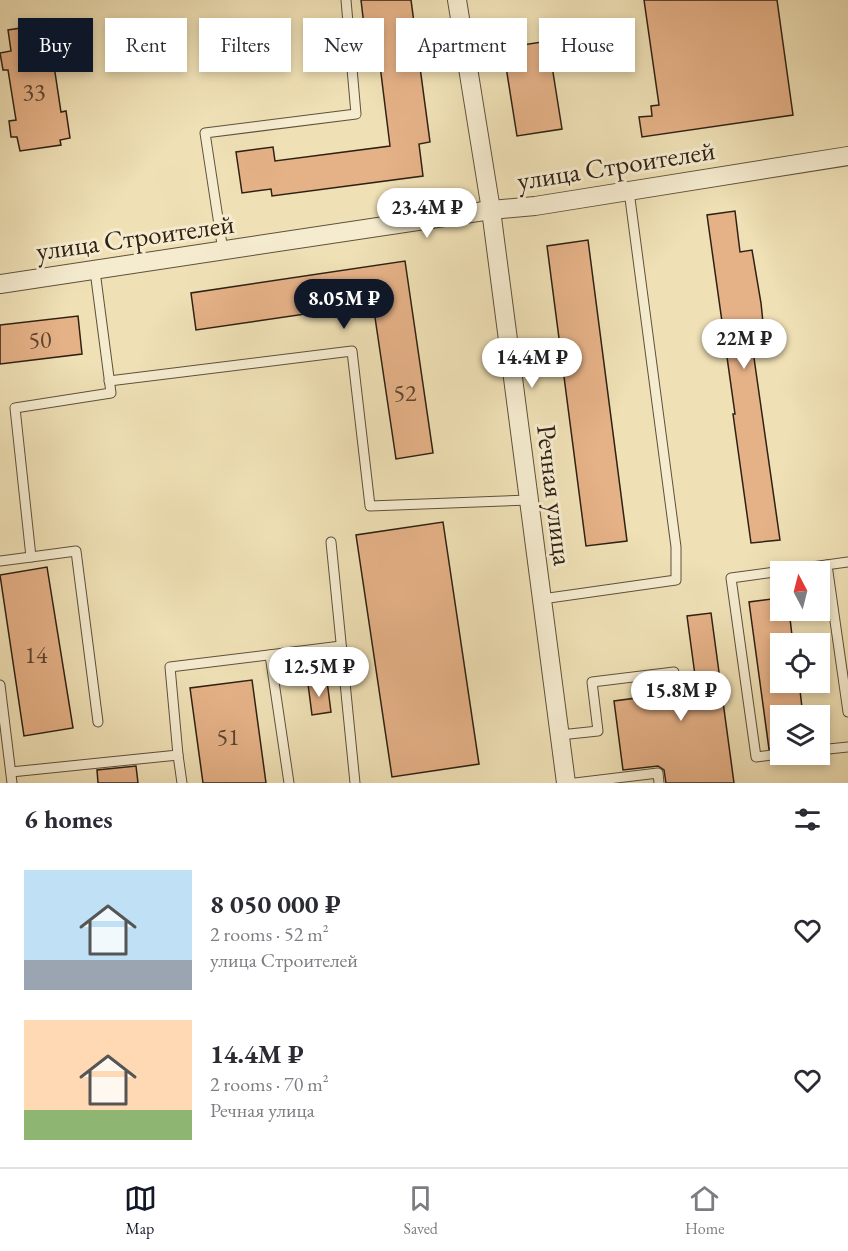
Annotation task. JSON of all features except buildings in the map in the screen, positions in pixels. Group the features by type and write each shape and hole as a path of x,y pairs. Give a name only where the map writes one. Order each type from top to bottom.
{"street":[{"name":"Речная улица","path":"457,0 491,210 566,783"},
{"name":"улица Строителей","path":"0,284 491,210 535,206 848,156"}],"lane":[{"path":"223,251 206,133 356,114 346,0"},
{"path":"542,599 676,580 676,547 629,191"},
{"path":"31,557 15,408 111,393 94,271"},
{"path":"109,381 352,351 370,506 529,500"},
{"path":"331,542 355,783"},
{"path":"0,561 76,551 98,722"},
{"path":"830,565 848,562"},
{"path":"770,573 731,578 756,757 770,755"},
{"path":"830,586 848,712"},
{"path":"182,783 170,667 341,646"},
{"path":"270,655 289,783"},
{"path":"560,735 597,731 592,682 674,672"},
{"path":"0,685 12,783"},
{"path":"830,749 848,747"},
{"path":"11,772 178,755"},
{"path":"575,783 658,773 659,783"}]}
